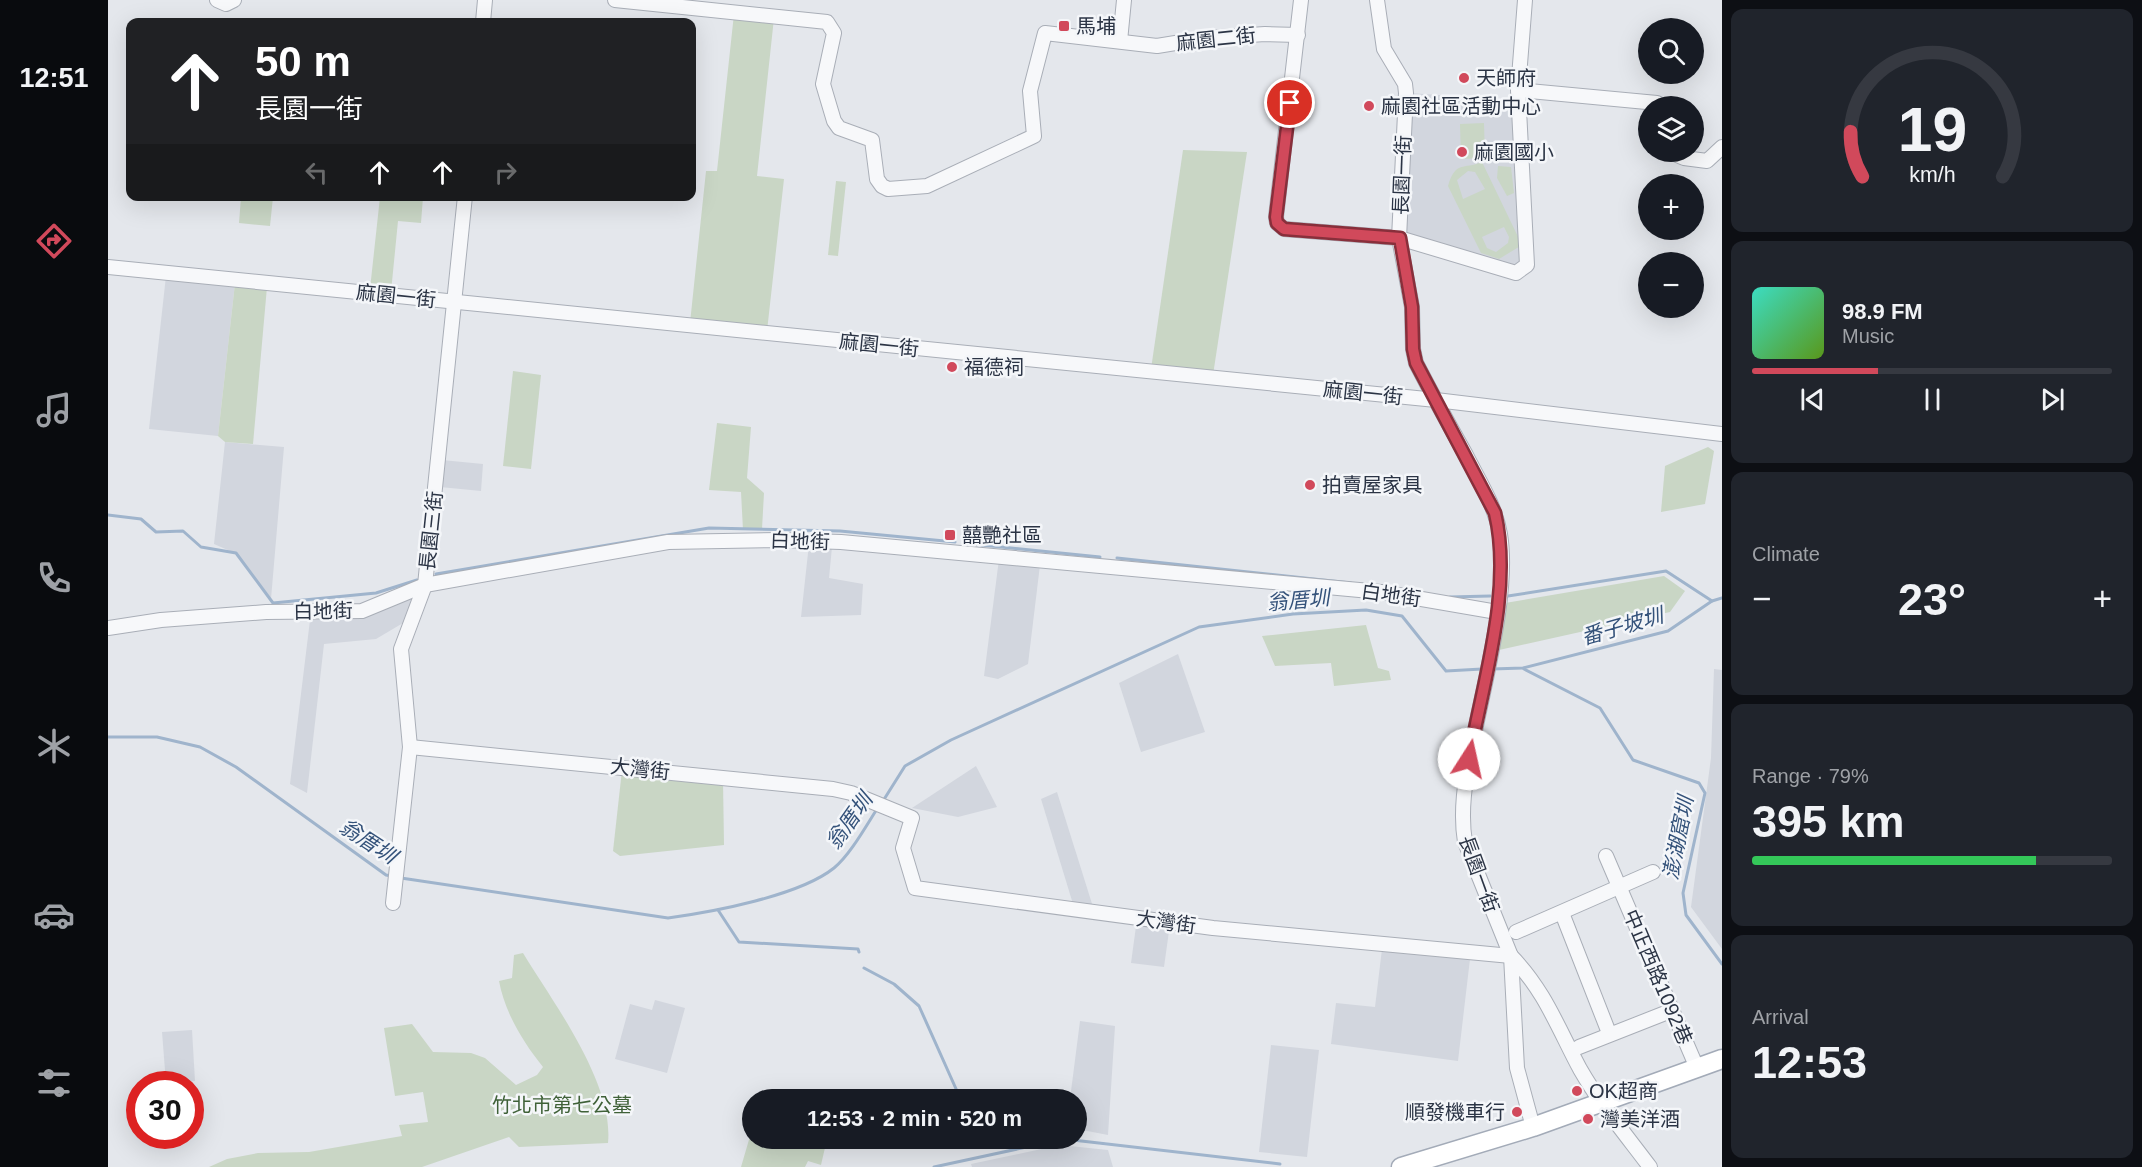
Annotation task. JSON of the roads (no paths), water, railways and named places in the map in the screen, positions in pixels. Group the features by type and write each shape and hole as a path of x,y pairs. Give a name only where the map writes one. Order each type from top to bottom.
{"main road":[{"path":"1401,1167 1533,1127 1722,1059"}],"street":[{"path":"217,0 226,4 234,0"},
{"path":"483,18 485,0"},
{"name":"麻園二街","path":"615,0 827,22 834,33 823,84 834,121 839,128 872,140 878,179 882,186 888,189 927,186 1034,135 1030,91 1045,33 1157,46 1206,38 1265,34 1298,35"},
{"path":"1120,41 1124,0"},
{"path":"1301,0 1277,223 1284,229 1400,238 1516,273 1527,265 1518,90 1525,0"},
{"name":"長園一街","path":"1377,0 1384,49 1405,84 1406,93 1400,238 1412,307 1413,349 1416,363 1495,513 1500,536 1503,568 1466,777 1461,822 1465,842 1511,956 1517,1068 1533,1127"},
{"path":"1518,90 1638,101"},
{"path":"1704,160 1707,160 1722,147"},
{"name":"長園三街","path":"393,903 410,747 401,649 425,585 464,201"},
{"name":"麻園一街","path":"108,267 1436,400 1722,434"},
{"name":"白地街","path":"108,628 161,620 266,612 362,611 425,585 668,542 780,540 864,544 1381,592 1497,612"},
{"name":"大灣街","path":"410,747 833,789 912,818 903,848 915,888 1213,928 1511,956"},
{"name":"中正西路1092巷","path":"1606,856 1697,1068"},
{"path":"1619,887 1653,872"},
{"name":"中正西路1092巷","path":"1516,932 1619,887"},
{"path":"1562,913 1609,1033"},
{"name":"長園一街","path":"1511,956 1523,968 1553,1011 1581,1070 1601,1102 1650,1167"},
{"path":"1579,1047 1609,1033 1673,1010"}],"waterway":[{"path":"108,515 141,519 156,532 183,531 201,547 236,553 273,603 376,593 417,580"},
{"path":"436,574 709,528 840,531 955,542"},
{"path":"972,544 1100,557"},
{"path":"1117,558 1351,583"},
{"path":"1508,596 1666,571 1712,601"},
{"path":"1450,597 1490,596"},
{"name":"番子坡圳","path":"1492,669 1523,668 1668,631 1712,601 1722,598"},
{"name":"翁厝圳","path":"883,801 905,766 951,740 1199,627 1293,614 1366,610 1402,616 1446,671 1482,669"},
{"name":"澎湖窟圳","path":"1524,669 1600,708 1633,760 1699,783 1705,793 1683,893 1686,915 1722,964"},
{"name":"翁厝圳","path":"108,737 157,737 200,747 236,767 386,875 391,876"},
{"name":"翁厝圳","path":"401,878 668,918 708,912 778,895 819,878 846,856 877,809"},
{"path":"718,910 739,942 858,949 859,952"},
{"path":"864,968 894,984 919,1006 956,1089"},
{"path":"934,1167 1064,1139 1280,1164"}],"place":[{"name":"馬埔","path":"1064,26"},
{"name":"天師府","path":"1464,78"},
{"name":"麻園社區活動中心","path":"1369,106"},
{"name":"麻園國小","path":"1462,152"},
{"name":"福德祠","path":"952,367"},
{"name":"拍賣屋家具","path":"1310,485"},
{"name":"囍艷社區","path":"950,535"},
{"name":"OK超商","path":"1577,1091"},
{"name":"順發機車行","path":"1517,1112"},
{"name":"灣美洋酒","path":"1588,1119"}],"park label":[{"name":"竹北市第七公墓","path":"562,1105"}]}
